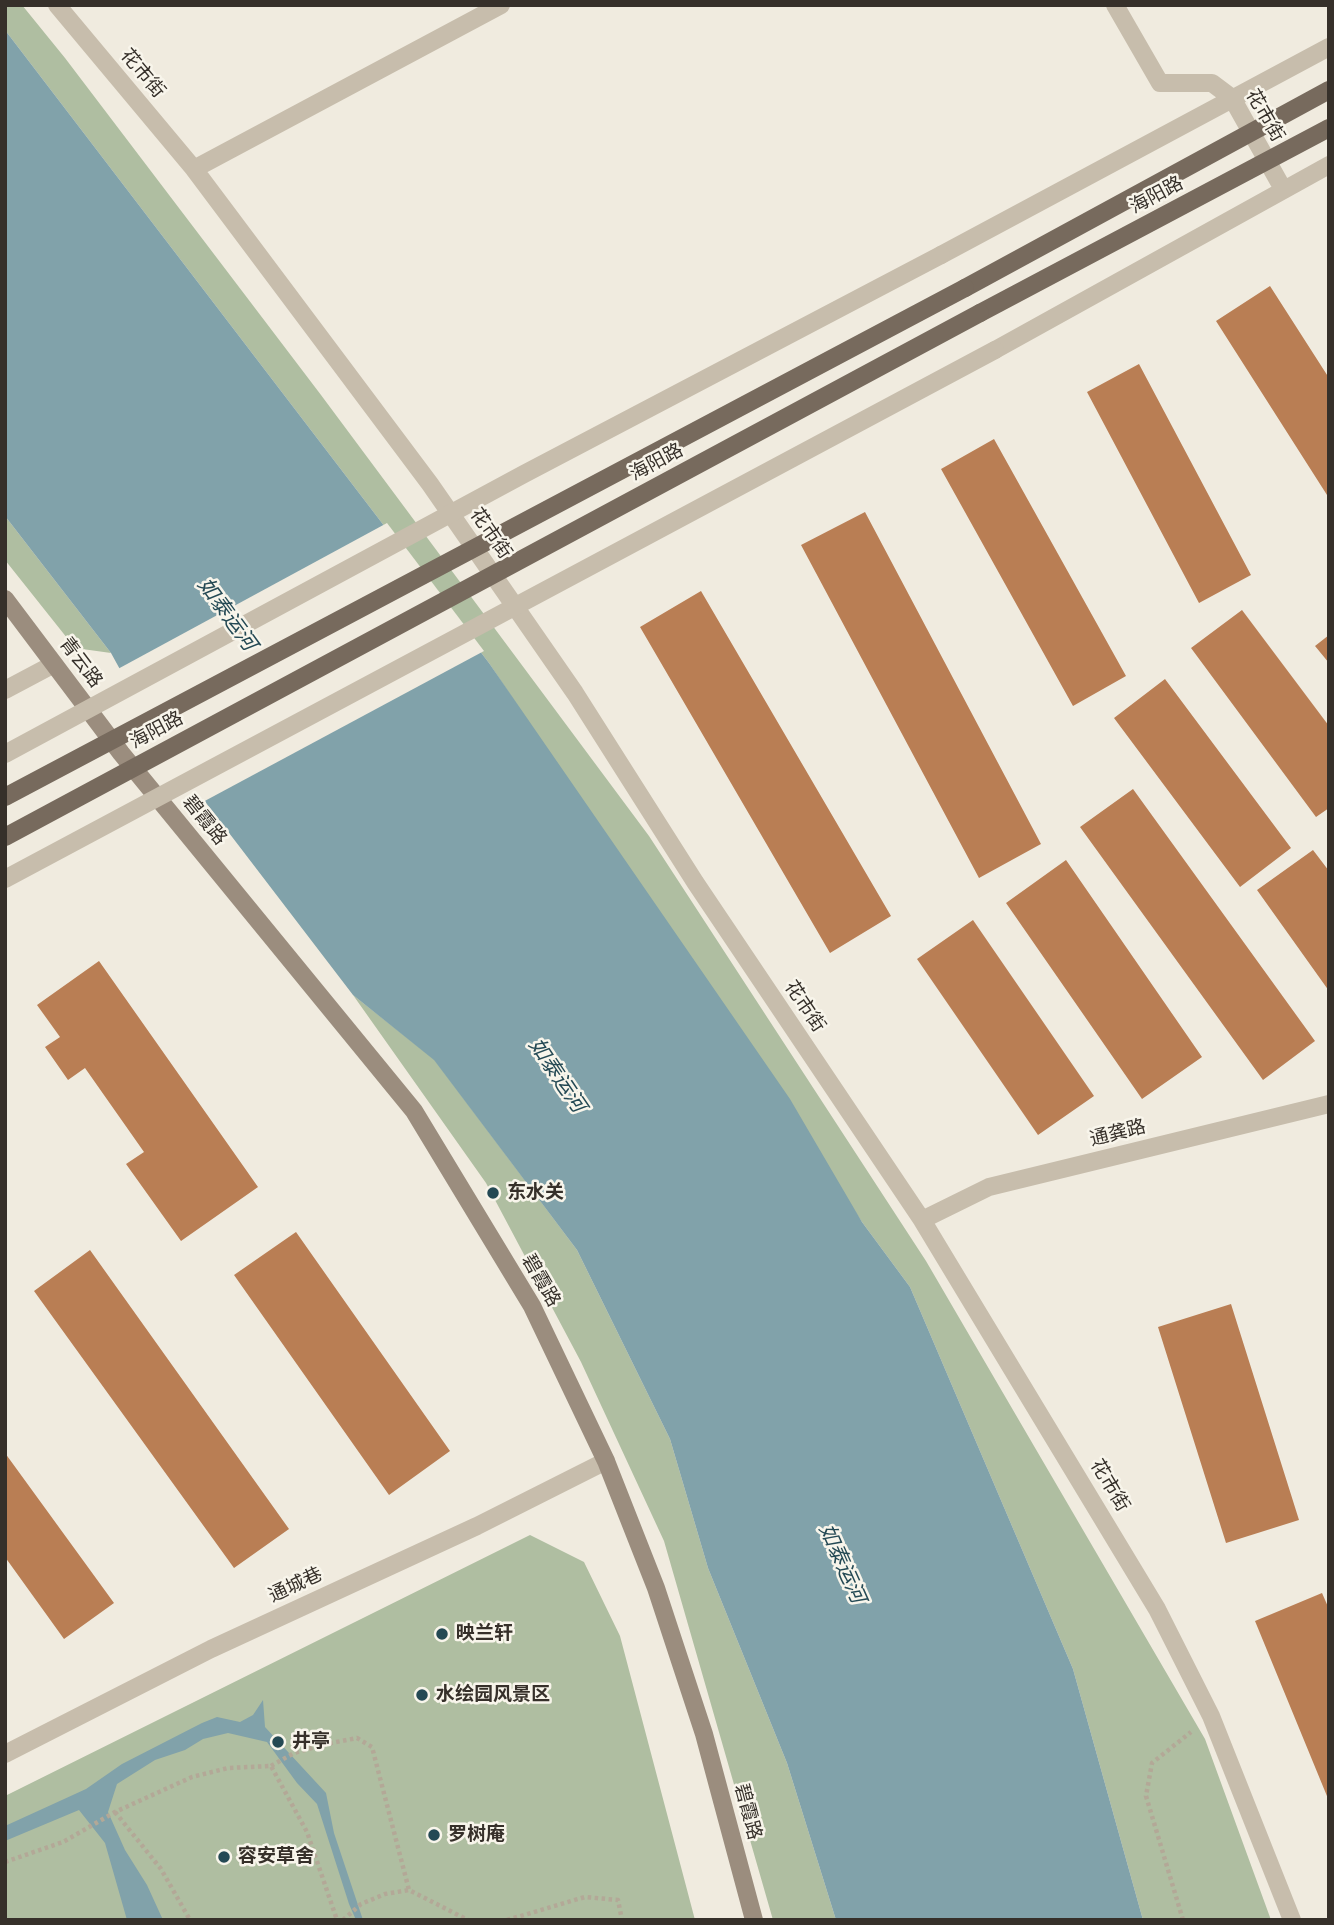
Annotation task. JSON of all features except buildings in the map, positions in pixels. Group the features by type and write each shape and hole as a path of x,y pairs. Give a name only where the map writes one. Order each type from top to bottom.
{"main road":[{"name":"海阳路","path":"5,797 965,288 1329,90"},
{"name":"海阳路","path":"5,837 1329,128"}],"street":[{"name":"花市街","path":"57,5 194,169 430,484 575,693 695,882 922,1220 1157,1609 1211,1716 1292,1920"},
{"path":"194,169 501,5"},
{"name":"花市街","path":"1115,5 1160,83 1212,83 1232,98 1283,189"},
{"path":"5,754 524,474 1329,47"},
{"path":"5,879 374,679 995,350 1329,165"},
{"name":"青云路","path":"5,599 121,753"},
{"path":"5,690 54,664"},
{"name":"碧霞路","path":"121,753 414,1111 532,1306 606,1461 656,1588 704,1734 754,1920"},
{"name":"通龚路","path":"922,1220 989,1187 1329,1104"},
{"name":"通城巷","path":"5,1754 211,1649 477,1526 606,1461"}],"path":[{"path":"1183,1920 1146,1796 1152,1763 1211,1716"},
{"path":"5,1862 63,1842 115,1811 192,1777 228,1768 271,1766 294,1753 357,1738 372,1747 409,1890"},
{"path":"271,1766 307,1832 340,1920 361,1903 385,1894 409,1890 468,1920"},
{"path":"115,1811 162,1869 190,1920"},
{"path":"507,1920 585,1897 618,1900 622,1920"}],"green space":[{"path":"5,5 22,5 65,58 321,395 649,836 926,1261 1205,1739 1271,1920 1143,1920 1073,1669 910,1287 862,1222 489,663 5,30"},
{"path":"5,516 111,653 75,648 5,560"},
{"path":"353,995 434,1059 577,1250 670,1439 708,1568 787,1763 836,1920 773,1920 664,1541 581,1362 486,1183"},
{"name":"水绘园风景区","path":"530,1535 584,1562 620,1636 695,1920 5,1920 5,1796"}],"water":[{"name":"如泰运河","path":"5,30 489,663 790,1099 862,1222 910,1287 1073,1669 1143,1920 836,1920 787,1763 708,1568 670,1439 577,1250 434,1060 353,995 161,744 111,653 5,516"},
{"path":"263,1700 265,1727 326,1793 334,1833 363,1920 356,1920 349,1904 317,1804 297,1783 267,1742 228,1733 203,1739 185,1750 155,1760 117,1784 108,1812 163,1920 127,1920 105,1843 79,1810 5,1841 5,1826 86,1789 122,1764 202,1723 217,1717 240,1722 253,1715"}],"pier":[{"path":"387,523 484,651 201,803 158,746 116,670"}],"place":[{"name":"东水关","path":"493,1193"},
{"name":"映兰轩","path":"442,1634"},
{"name":"水绘园风景区","path":"422,1695"},
{"name":"井亭","path":"278,1742"},
{"name":"罗树庵","path":"434,1835"},
{"name":"容安草舍","path":"224,1857"}]}
